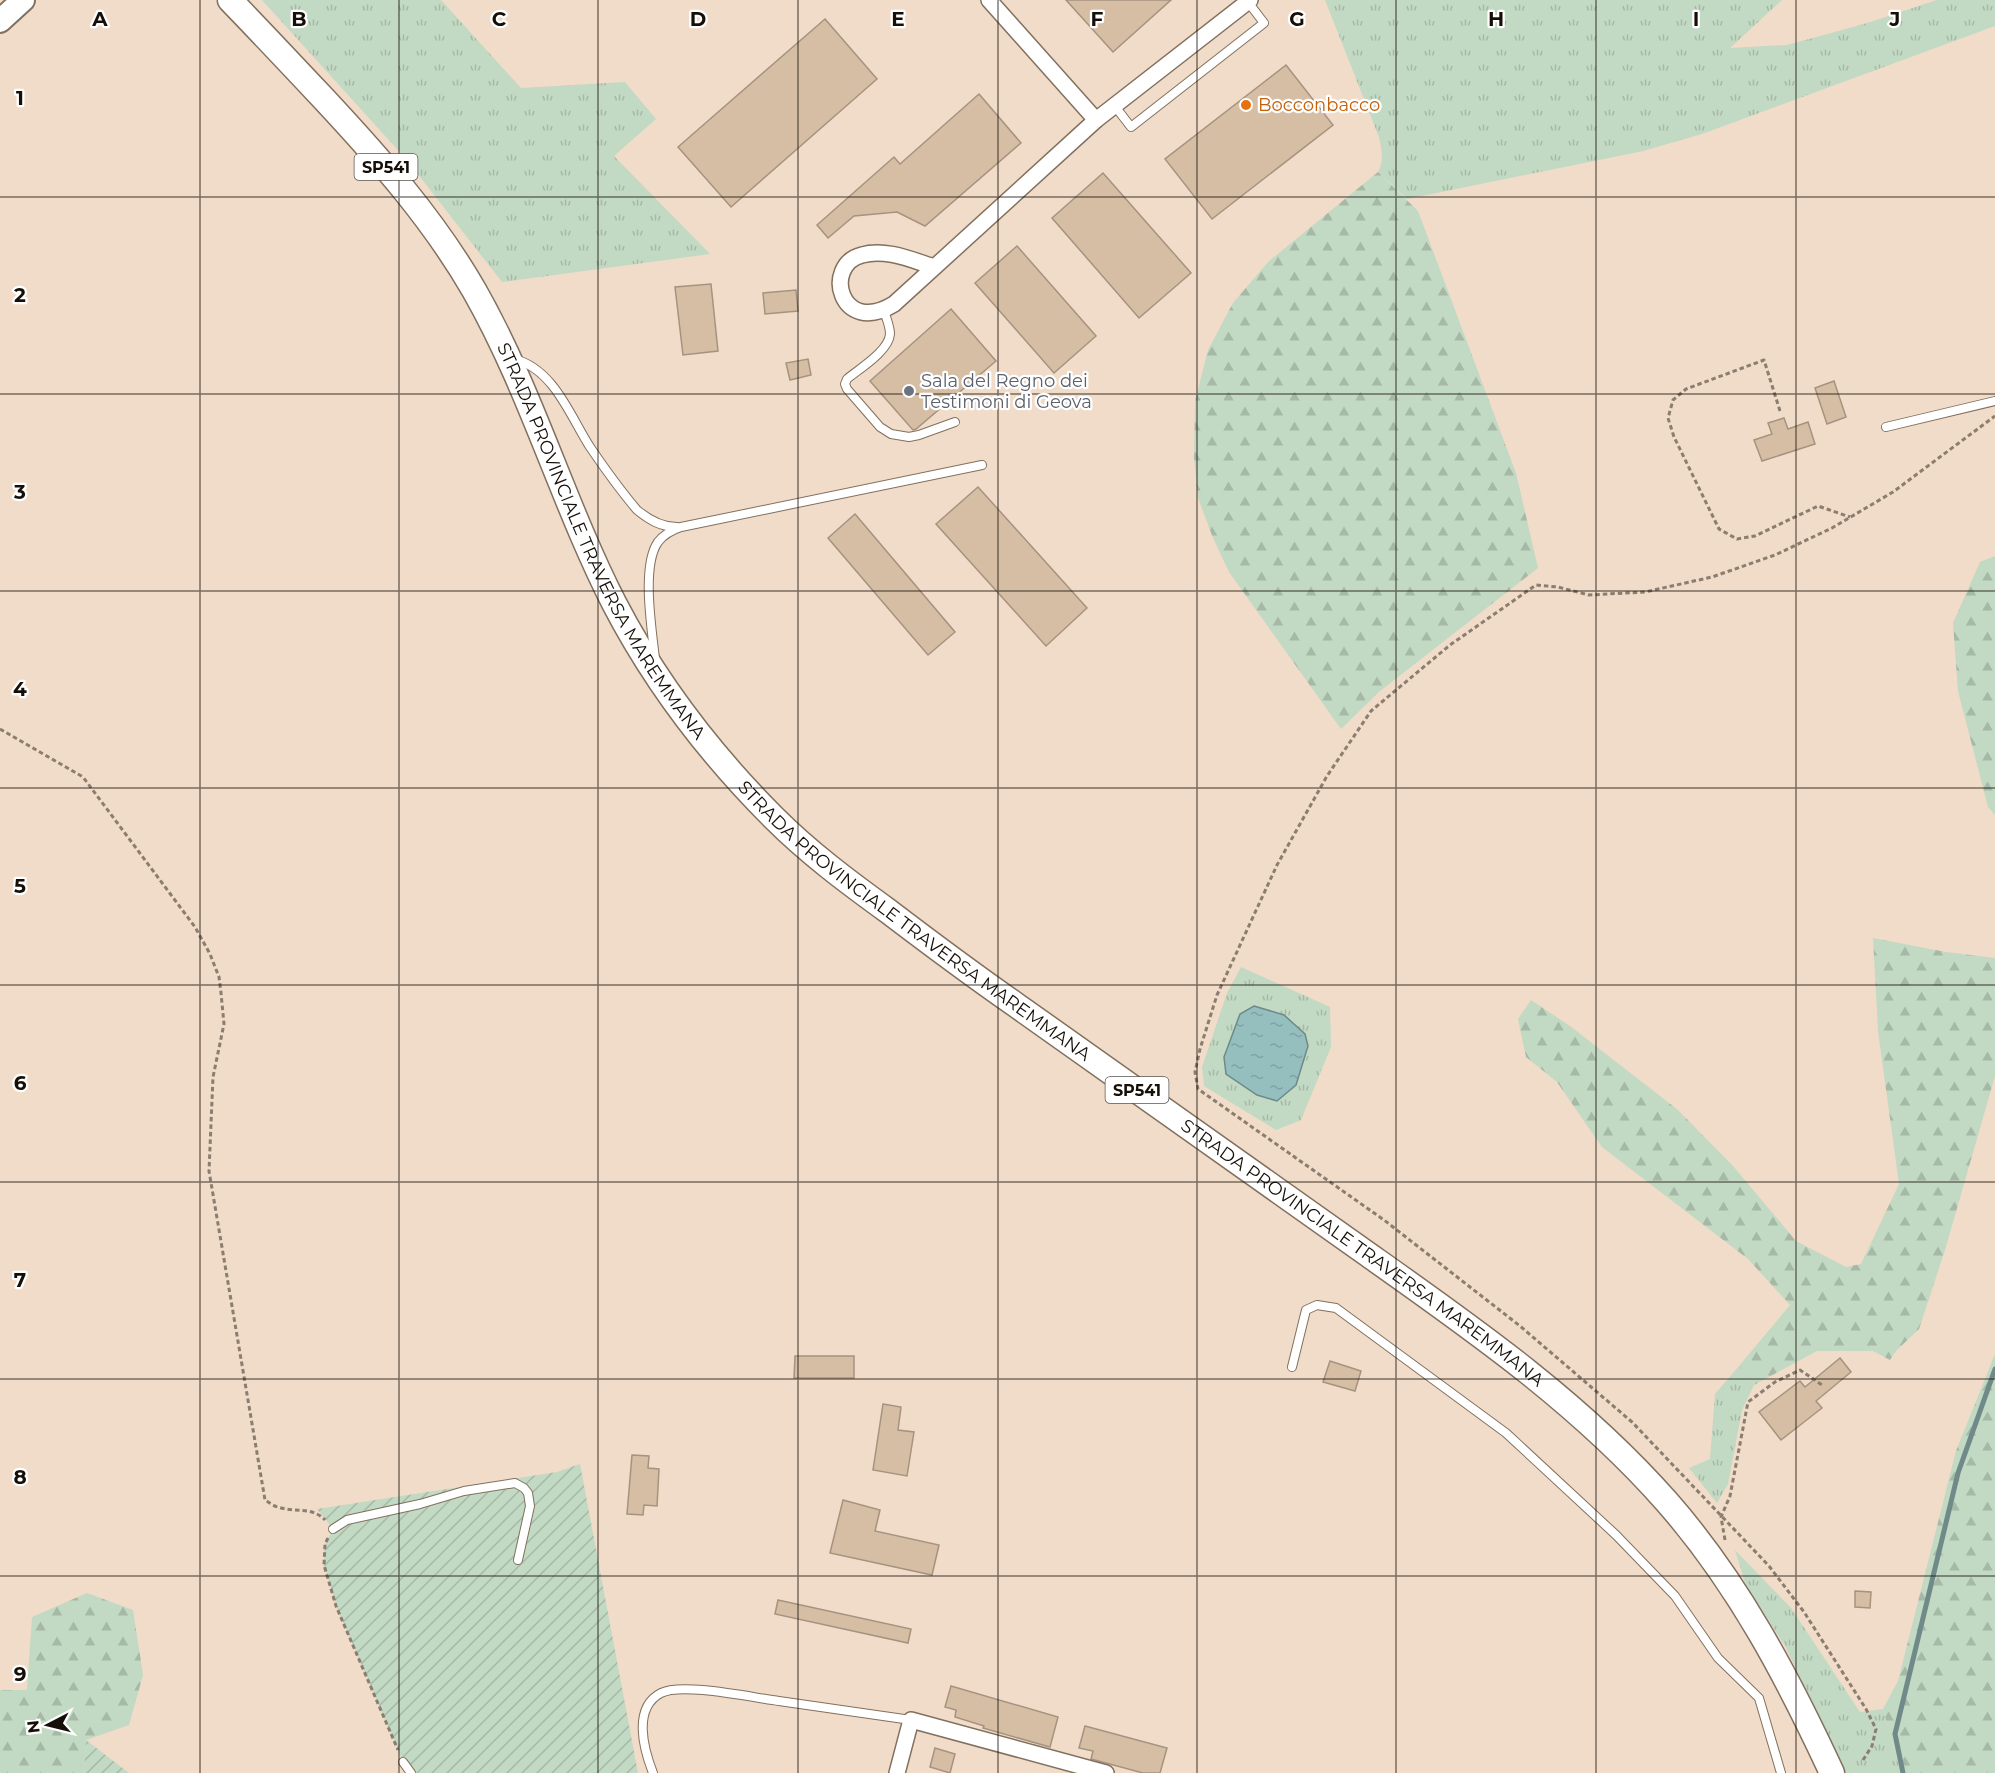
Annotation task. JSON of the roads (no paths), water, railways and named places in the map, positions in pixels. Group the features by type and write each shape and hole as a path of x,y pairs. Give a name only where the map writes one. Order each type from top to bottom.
{"main road":[{"name":"STRADA PROVINCIALE TRAVERSA MAREMMANA","path":"231,0 378,158 428,219 471,285 508,358 606,585 631,633 685,715 729,771 772,816 851,884 994,990 1414,1287 1527,1371 1579,1414 1666,1502 1713,1560 1767,1642 1832,1773"}],"street":[{"path":"989,0 1096,120"},
{"path":"934,267 903,257 880,254 861,255 849,262 841,274 840,280 847,305 859,312 875,312 894,304 1096,120 1249,1"},
{"path":"897,1773 911,1720 1106,1773"}],"lane":[{"path":"1114,105 1131,128 1264,23 1249,1"},
{"path":"884,310 889,340 884,348 847,379 845,384 847,389 880,427 891,434 919,435 955,423"},
{"path":"508,358 533,367 547,380 598,459 637,510 662,526 681,527"},
{"path":"1886,427 1995,401"},
{"path":"657,675 649,585 650,564 657,543 666,533 681,527 982,465"},
{"path":"1292,1367 1306,1310 1317,1305 1336,1308 1506,1433 1616,1535 1675,1596 1718,1658 1755,1693 1762,1707 1781,1773"},
{"path":"333,1529 346,1520 420,1504 464,1491 514,1483 528,1493 530,1506 518,1560"},
{"path":"653,1773 644,1745 645,1712 654,1698 668,1691 680,1689 720,1693 911,1720"},
{"path":"403,1762 411,1773"}],"water":[{"path":"1254,1006 1284,1015 1305,1034 1308,1046 1296,1085 1277,1101 1257,1095 1226,1074 1224,1057 1240,1014"}],"waterway":[{"path":"1903,1773 1895,1734 1958,1473 1995,1369"}],"place":[{"name":"Bocconbacco","path":"1246,105"},
{"name":"Sala del Regno dei Testimoni di Geova","path":"909,391"}]}
